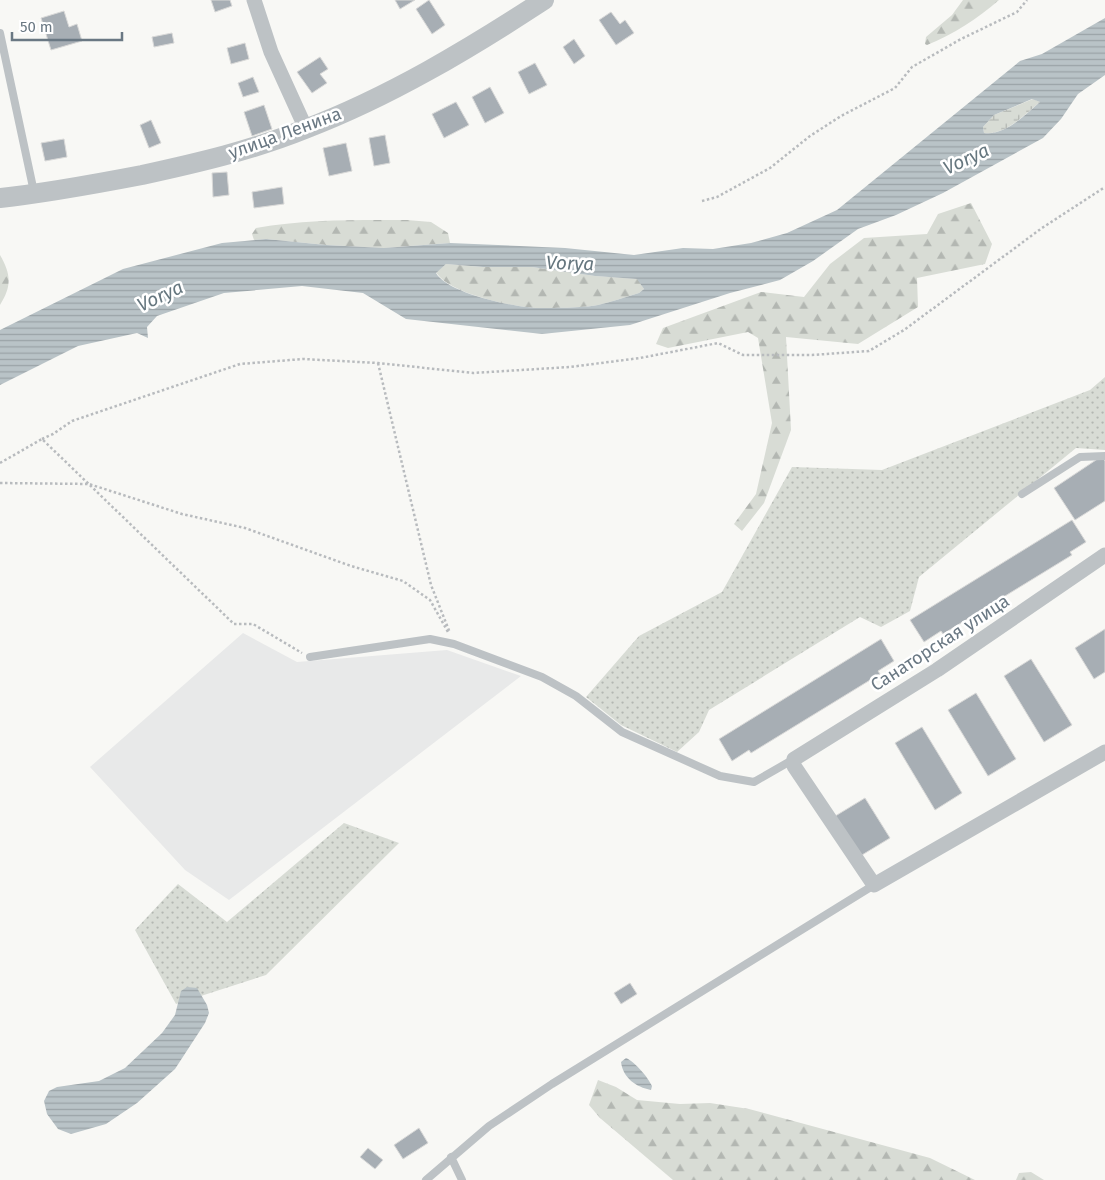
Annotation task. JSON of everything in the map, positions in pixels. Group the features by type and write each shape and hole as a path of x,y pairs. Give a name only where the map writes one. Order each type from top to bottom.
{"street":[{"path":"254,0 271,52 306,129"},
{"name":"улица Ленина","path":"0,198 34,194 176,168 244,151 306,129 371,100 438,65 544,0"},
{"name":"Санаторская улица","path":"794,759 937,670 1105,556"},
{"path":"794,759 794,766 874,885 1105,752"}],"lane":[{"path":"0,33 34,194"},
{"path":"1022,494 1080,457 1105,456"},
{"path":"310,657 430,639 454,644 542,677 576,696 622,732 720,776 754,782 794,759"},
{"path":"426,1180 489,1126 552,1084 874,885"},
{"path":"451,1157 462,1180"}],"path":[{"path":"702,200 717,197 770,168 810,136 833,121 895,88 912,67 961,39 1017,12 1027,0"},
{"path":"0,463 53,434 72,421 240,364 303,359 378,363 473,373 570,367 640,358 718,343 743,355 812,356 869,350 904,330 1042,228 1105,187"},
{"path":"378,363 431,585 454,644"},
{"path":"42,439 234,624 253,624 310,657"},
{"path":"0,483 89,484 182,514 245,528 351,566 403,581 430,600 454,644"}],"shaded area":[{"path":"243,633 297,662 447,650 521,676 229,900 185,870 90,767"}],"green space":[{"path":"963,0 999,0 974,20 956,31 937,41 925,44 926,37 952,15"},
{"path":"1033,99 1040,102 1014,123 1000,131 984,133 983,127 994,115"},
{"path":"971,203 992,244 985,264 917,278 918,307 858,344 786,337 791,430 764,503 742,531 734,524 756,494 772,423 758,338 748,332 668,348 656,344 663,328 761,292 804,297 830,264 864,238 927,234 938,214"},
{"path":"407,220 431,222 448,233 450,243 384,248 266,239 254,240 252,234 256,228 294,223"},
{"path":"0,255 9,280 7,292 0,305"},
{"path":"446,264 483,267 532,267 595,276 638,279 644,289 639,293 592,306 526,307 482,298 453,286 443,280 436,272"},
{"path":"1105,377 1105,450 1076,448 919,577 910,611 881,627 860,617 709,710 699,732 677,752 621,725 586,697 639,636 722,592 792,467 882,470 1090,390"},
{"path":"344,823 399,843 266,975 176,1004 135,930 178,884 227,922"},
{"path":"598,1080 616,1087 637,1100 680,1104 710,1103 749,1109 930,1158 975,1180 673,1180 600,1118 589,1105"},
{"path":"1031,1172 1044,1180 1016,1180 1019,1173"}],"water":[{"name":"Vorya","path":"1105,18 1105,75 1078,94 1061,119 1043,138 943,193 896,215 858,229 813,261 780,280 730,293 630,325 542,334 406,319 363,293 302,286 224,293 157,316 147,327 148,338 137,333 78,346 0,385 0,330 123,269 222,243 266,239 384,248 450,243 565,248 634,255 683,248 713,249 751,243 787,233 837,210 1020,61 1042,54","holes":["1032,99 1040,102 1014,124 1000,131 984,133 983,127 994,115","446,264 483,267 532,267 595,276 637,279 644,289 639,293 592,306 526,307 482,298 453,287 436,273"]},
{"path":"187,987 197,988 207,1005 209,1013 205,1023 175,1069 137,1103 106,1124 71,1134 58,1129 47,1114 44,1101 49,1091 57,1087 99,1081 125,1068 162,1033 175,1015 181,991"},
{"path":"626,1058 644,1074 652,1086 651,1090 640,1087 627,1077 621,1062"}],"building":[{"path":"211,0 230,0 232,6 215,12"},
{"path":"395,0 415,0 400,9"},
{"path":"429,0 445,25 432,34 416,9"},
{"path":"64,11 69,27 77,24 82,41 51,50 41,18"},
{"path":"611,12 620,24 625,20 634,33 616,45 599,20"},
{"path":"172,33 174,43 154,47 152,37"},
{"path":"574,39 585,56 574,64 563,47"},
{"path":"245,43 249,59 231,64 227,48"},
{"path":"320,57 328,69 320,74 327,83 312,93 297,72"},
{"path":"535,63 547,85 529,94 518,72"},
{"path":"253,77 259,92 243,97 238,83"},
{"path":"490,87 504,113 485,123 472,97"},
{"path":"456,102 469,125 444,138 432,114"},
{"path":"264,105 272,129 252,136 244,112"},
{"path":"151,120 161,143 149,148 140,125"},
{"path":"385,135 390,163 374,166 369,138"},
{"path":"64,139 67,157 45,161 41,143"},
{"path":"346,143 352,171 329,176 323,148"},
{"path":"227,172 229,195 213,197 212,173"},
{"path":"282,187 284,204 254,208 252,192"},
{"path":"1102,456 1105,461 1105,501 1075,520 1054,488"},
{"path":"1072,520 1086,542 1070,552 1072,555 943,634 941,631 924,642 910,620"},
{"path":"1105,629 1105,672 1094,679 1075,648"},
{"path":"881,639 894,661 878,671 880,674 751,753 749,750 732,761 719,739"},
{"path":"1031,659 1072,725 1044,742 1004,676"},
{"path":"976,693 1016,759 988,776 948,710"},
{"path":"922,727 962,793 935,810 895,743"},
{"path":"865,798 890,838 857,858 832,818"},
{"path":"630,983 637,994 621,1004 614,993"},
{"path":"419,1128 428,1143 403,1159 394,1145"},
{"path":"368,1148 383,1160 375,1169 360,1157"}]}
